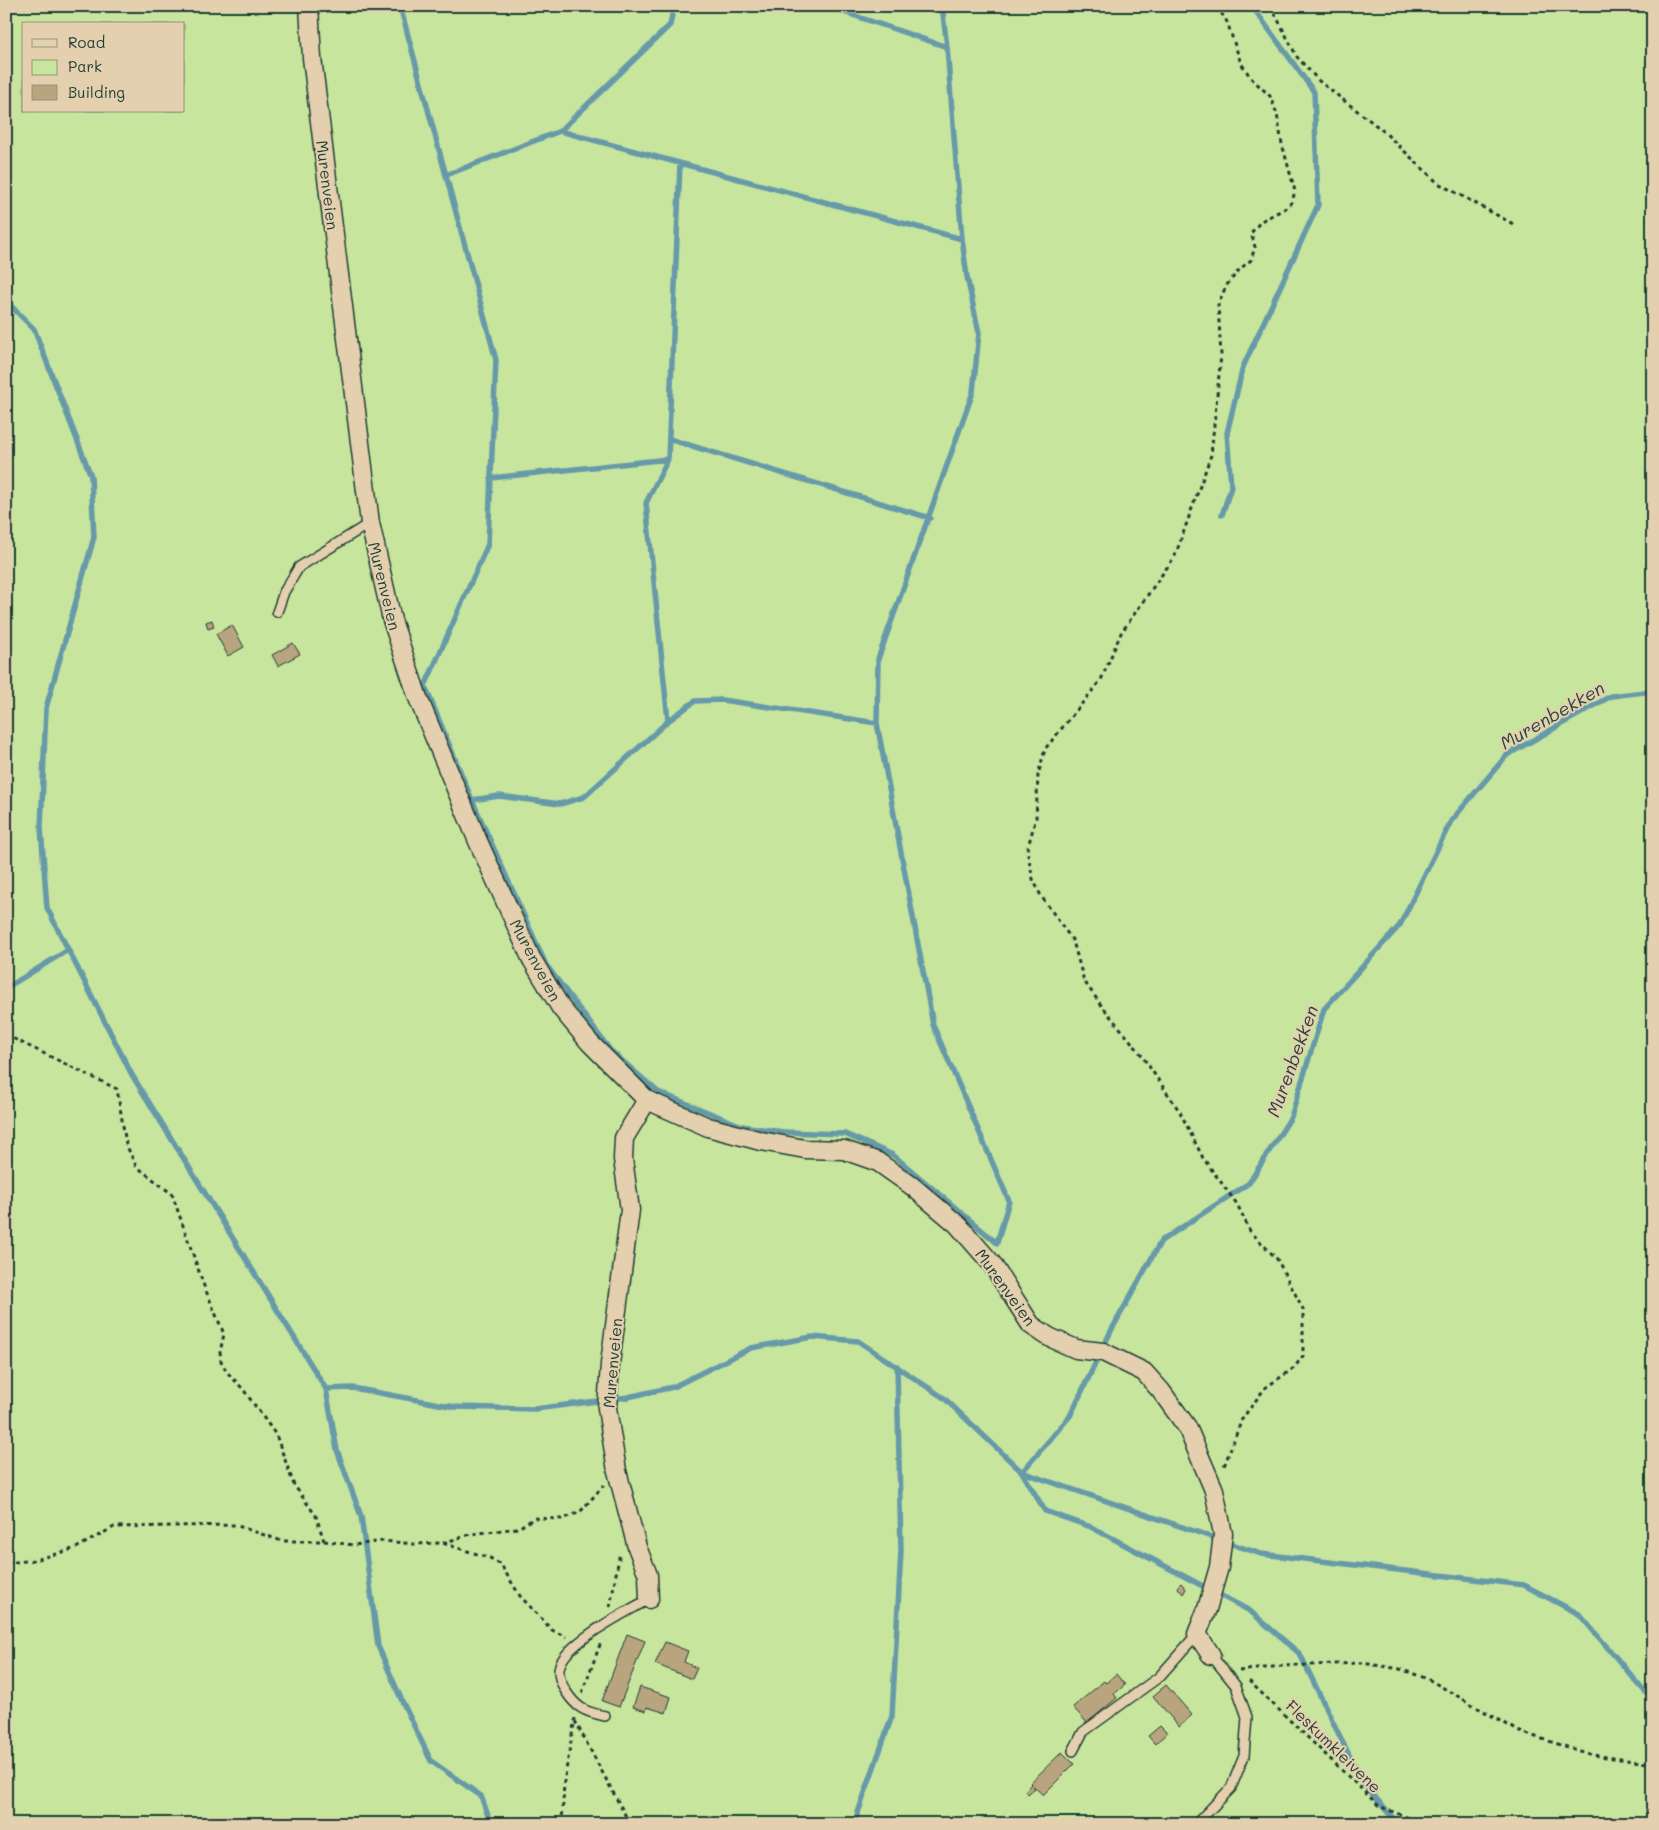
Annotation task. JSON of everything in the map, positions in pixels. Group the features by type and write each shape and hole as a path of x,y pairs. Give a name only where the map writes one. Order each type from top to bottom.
{"street":[{"name":"Murenveien","path":"309,6 312,58 370,523 392,620 418,698 477,840 531,958 561,1008 578,1029 647,1100 708,1127 761,1142 805,1149 844,1150 878,1162 912,1186 958,1225 992,1264 1031,1326 1049,1337 1076,1348 1103,1352 1144,1372 1161,1391 1187,1427 1214,1490 1223,1534 1219,1567 1207,1609 1197,1634"},
{"name":"Murenveien","path":"647,1100 624,1138 623,1159 630,1210 610,1364 607,1408 617,1471 637,1547 648,1574 649,1599"},
{"path":"1197,1634 1211,1655"}],"lane":[{"path":"277,612 284,592 299,567 370,523"},
{"path":"605,1716 577,1707 562,1685 559,1674 560,1665 566,1654 577,1643 649,1599"},
{"path":"1073,1751 1083,1732 1159,1677 1197,1634"},
{"path":"1196,1824 1231,1788 1244,1756 1247,1717 1236,1686 1211,1655"}],"path":[{"path":"1214,1490 1242,1419 1265,1388 1294,1368 1303,1356 1303,1308 1277,1259 1250,1231 1237,1204 1203,1158 1180,1112 1138,1050 1084,981 1073,940 1041,896 1033,879 1027,850 1036,818 1038,775 1045,748 1101,680 1121,633 1175,556 1211,455 1221,355 1218,305 1226,286 1240,269 1251,260 1255,247 1251,233 1261,221 1286,208 1292,202 1295,191 1282,144 1277,114 1270,96 1251,78 1241,63 1227,22 1216,6"},
{"path":"1271,6 1297,57 1319,81 1382,130 1438,183 1515,225"},
{"path":"6,1035 117,1089 126,1144 136,1166 172,1194 204,1286 224,1334 220,1352 221,1361 226,1371 243,1390 276,1435 294,1486 316,1516 324,1541"},
{"path":"6,1563 35,1560 76,1548 114,1527 235,1525 282,1541 324,1541 354,1545 383,1541 414,1544 442,1543 471,1534 518,1528 536,1518 563,1519 580,1512 617,1471"},
{"path":"442,1543 490,1558 501,1565 520,1596 552,1630 577,1643"},
{"name":"Fleskumkleivene","path":"1423,1824 1380,1806 1239,1671 1282,1666 1362,1663 1400,1669 1428,1679 1520,1732 1593,1756 1647,1763 1653,1767"},
{"path":"562,1824 564,1782 577,1707"},
{"path":"575,1721 630,1824"}],"green space":[{"path":"6,6 1653,6 1653,1824 6,1824"}],"building":[{"path":"212,620 214,627 208,629 206,622"},
{"path":"232,625 244,647 228,656 216,634"},
{"path":"293,643 300,654 278,666 272,655"},
{"path":"1181,1583 1186,1589 1183,1594 1177,1587"},
{"path":"627,1634 645,1641 619,1707 602,1701"},
{"path":"665,1642 688,1651 684,1662 697,1668 692,1679 655,1664"},
{"path":"1116,1674 1125,1685 1114,1694 1117,1698 1087,1723 1073,1707 1104,1681 1106,1683"},
{"path":"1166,1685 1192,1715 1179,1727 1153,1696"},
{"path":"640,1687 671,1697 666,1713 647,1707 646,1711 633,1707"},
{"path":"1160,1726 1167,1733 1155,1744 1148,1736"},
{"path":"1062,1752 1074,1764 1043,1795 1030,1783"},
{"path":"1031,1784 1035,1788 1028,1794 1025,1791"}],"waterway":[{"path":"400,6 496,360 488,544 425,686 472,800 546,965 610,1050 658,1092 742,1126 783,1132 845,1134 893,1155 997,1243 1009,1201 933,1025 877,723 878,659 973,392 979,333 967,277 962,239 942,6"},
{"path":"446,175 560,131 670,25 674,6"},
{"path":"826,6 947,47"},
{"path":"1222,515 1231,487 1227,433 1243,367 1318,205 1314,92 1252,6"},
{"path":"560,131 962,239"},
{"path":"668,721 646,503 668,459 680,163"},
{"path":"6,301 34,329 91,476 94,537 46,708 41,828 47,908 132,1075 326,1389 337,1450 361,1516 378,1646 431,1761 481,1796 491,1824"},
{"path":"669,439 930,518"},
{"path":"491,478 668,459"},
{"name":"Murenbekken","path":"1022,1472 1070,1416 1111,1331 1161,1241 1249,1183 1291,1117 1324,1009 1400,925 1451,821 1507,755 1611,696 1653,691"},
{"path":"472,800 499,796 560,804 584,797 668,721 695,701 722,700 877,723"},
{"path":"6,988 68,950"},
{"path":"326,1389 353,1388 455,1407 535,1409 628,1397 673,1387 751,1348 812,1337 858,1341 944,1398 1022,1472 1045,1511 1091,1527 1250,1611 1300,1654 1362,1782 1398,1824"},
{"path":"854,1824 892,1716 901,1551 897,1366"},
{"path":"1022,1472 1261,1554 1524,1585 1579,1614 1653,1701"}]}
